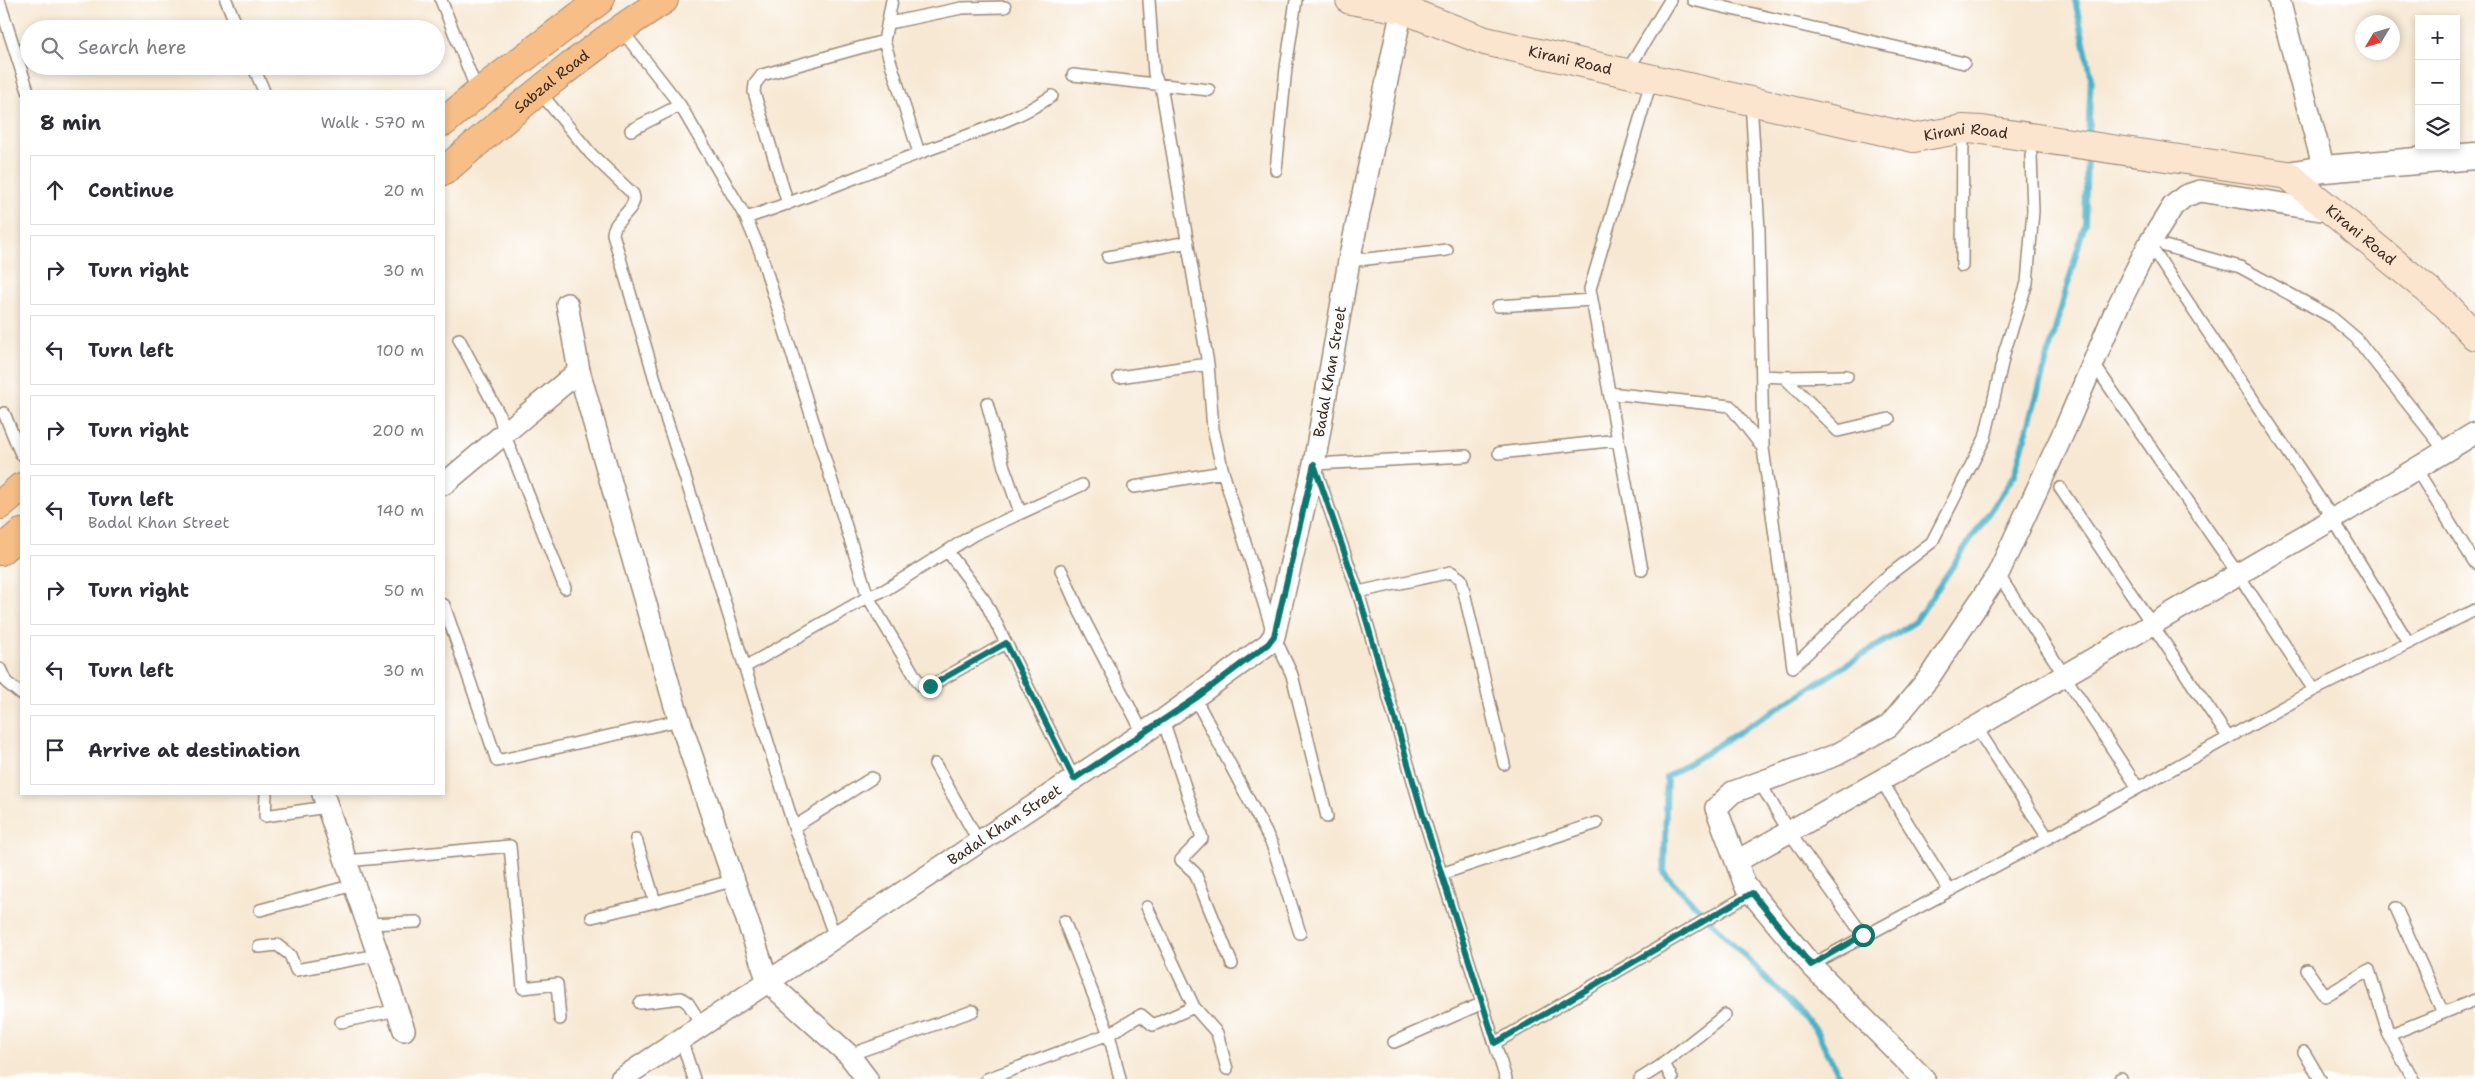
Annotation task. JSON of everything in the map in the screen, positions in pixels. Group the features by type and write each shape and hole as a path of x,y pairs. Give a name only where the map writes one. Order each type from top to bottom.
{"main road":[{"path":"445,121 478,92 600,0"},
{"name":"Sabzal Road","path":"445,170 538,90 620,28 664,0"},
{"name":"Kirani Road","path":"1350,0 1402,9 1485,41 1914,138 1972,130 2242,170 2288,175 2336,212 2446,305 2475,336"},
{"path":"0,505 20,488"},
{"path":"0,551 20,534"}],"street":[{"path":"2279,0 2324,170"},
{"name":"Badal Khan Street","path":"621,1079 1196,698 1268,644 1274,636 1314,464 1349,261 1402,9"},
{"path":"2288,175 2475,156"},
{"path":"1924,1079 1745,897 1746,884 1716,808 1733,792 1836,755 1889,726 1928,678 1998,574 2114,314 2157,245 2173,206 2185,196 2200,191 2336,212"},
{"path":"567,304 579,371 680,720 768,982 849,1055 867,1079"},
{"path":"445,483 579,371"},
{"path":"1737,862 2066,675 2151,623 2333,519 2475,433"},
{"path":"327,798 346,861 404,1030"}],"lane":[{"path":"226,0 234,20"},
{"path":"441,0 478,92"},
{"path":"892,0 884,42 918,153"},
{"path":"1149,0 1154,74 1162,92 1188,242 1208,364 1213,429 1223,472 1274,636 1292,674 1328,818"},
{"path":"1276,170 1286,68 1296,0"},
{"path":"1642,570 1590,289 1639,75 1670,0"},
{"path":"1693,0 1964,63"},
{"path":"0,4 20,66"},
{"path":"889,23 962,8 1005,8"},
{"path":"620,28 680,106 746,218 760,251 868,597 919,682 923,687 930,686 1006,643"},
{"path":"788,204 754,92 755,84 762,75 884,42"},
{"path":"23,75 28,90"},
{"path":"257,75 264,90"},
{"path":"1073,75 1208,90"},
{"path":"538,90 591,154 633,194 633,203 615,226 613,234 667,421 794,827 835,937"},
{"path":"746,218 788,204 918,153 958,141 1028,112 1052,96"},
{"path":"1751,101 1759,230 1763,448 1793,667 1884,579 1932,542 1985,438 2005,350 2027,283 2033,211 2030,155"},
{"path":"631,130 680,106"},
{"path":"1962,266 1972,130"},
{"path":"1108,257 1188,242"},
{"path":"2157,245 2240,267 2330,316 2356,338 2446,452"},
{"path":"2157,245 2333,519 2405,637"},
{"path":"1349,261 1447,250"},
{"path":"1498,306 1592,300"},
{"path":"459,339 499,414 504,433 564,588"},
{"path":"2093,363 2238,574 2314,690"},
{"path":"1119,378 1208,364"},
{"path":"1762,376 1847,376"},
{"path":"1784,377 1838,431 1889,419"},
{"path":"1609,393 1730,406 1763,448"},
{"path":"987,403 1004,468 1020,512"},
{"path":"4,413 20,452"},
{"path":"1499,453 1618,440"},
{"path":"1466,456 1314,464 1358,592 1441,874 1506,1079"},
{"path":"2416,469 2475,563"},
{"path":"1134,487 1223,472"},
{"path":"745,667 868,597 885,590 973,535 1082,485"},
{"path":"2060,488 2228,737"},
{"path":"948,552 985,601 1074,779"},
{"path":"1061,570 1080,612 1143,733"},
{"path":"1358,592 1451,572 1461,579 1504,764"},
{"path":"1998,574 2066,675 2138,788"},
{"path":"445,608 497,761 680,720"},
{"path":"1811,965 1863,935 2048,838 2314,690 2475,610"},
{"path":"0,669 6,682 20,693"},
{"path":"1196,698 1272,844 1300,933"},
{"path":"1163,720 1202,838 1181,860 1194,874 1232,964"},
{"path":"1976,727 2048,838"},
{"path":"936,764 979,842"},
{"path":"794,827 872,778"},
{"path":"1881,780 1949,890"},
{"path":"1760,783 1789,832 1863,935"},
{"path":"266,795 265,816 327,798"},
{"path":"1441,874 1596,823"},
{"path":"636,839 654,902"},
{"path":"346,861 510,846 523,988 557,984 560,1019"},
{"path":"592,917 735,880"},
{"path":"260,910 354,885"},
{"path":"1495,1043 1745,897"},
{"path":"1147,907 1194,1007 1217,1033 1227,1069"},
{"path":"2396,908 2443,1013"},
{"path":"1064,921 1109,1034 1120,1079"},
{"path":"368,924 417,922"},
{"path":"259,948 277,945 290,955 296,970 378,956"},
{"path":"2307,970 2324,996 2369,970 2389,1035 2413,1079"},
{"path":"640,1003 681,998 688,1002 702,1025"},
{"path":"2389,1035 2475,1000"},
{"path":"1394,1042 1483,1003"},
{"path":"988,1079 1109,1034 1141,1015 1153,1025 1194,1007"},
{"path":"342,1022 397,1010"},
{"path":"849,1055 973,1011"},
{"path":"1640,1079 1664,1063 1725,1015"},
{"path":"681,1039 694,1079"},
{"path":"2304,1052 2320,1079"},
{"path":"1664,1063 1672,1079"}],"waterway":[{"path":"2075,0 2091,75 2088,140"},
{"path":"1841,1079 1815,1028 1664,873 1667,777 1915,622 2015,474 2085,222 2087,152"}],"route":[{"path":"930,686 1006,643 1074,779 1196,698 1268,644 1274,636 1314,464 1358,592 1425,822 1495,1043 1752,893 1811,965 1863,935"}]}
